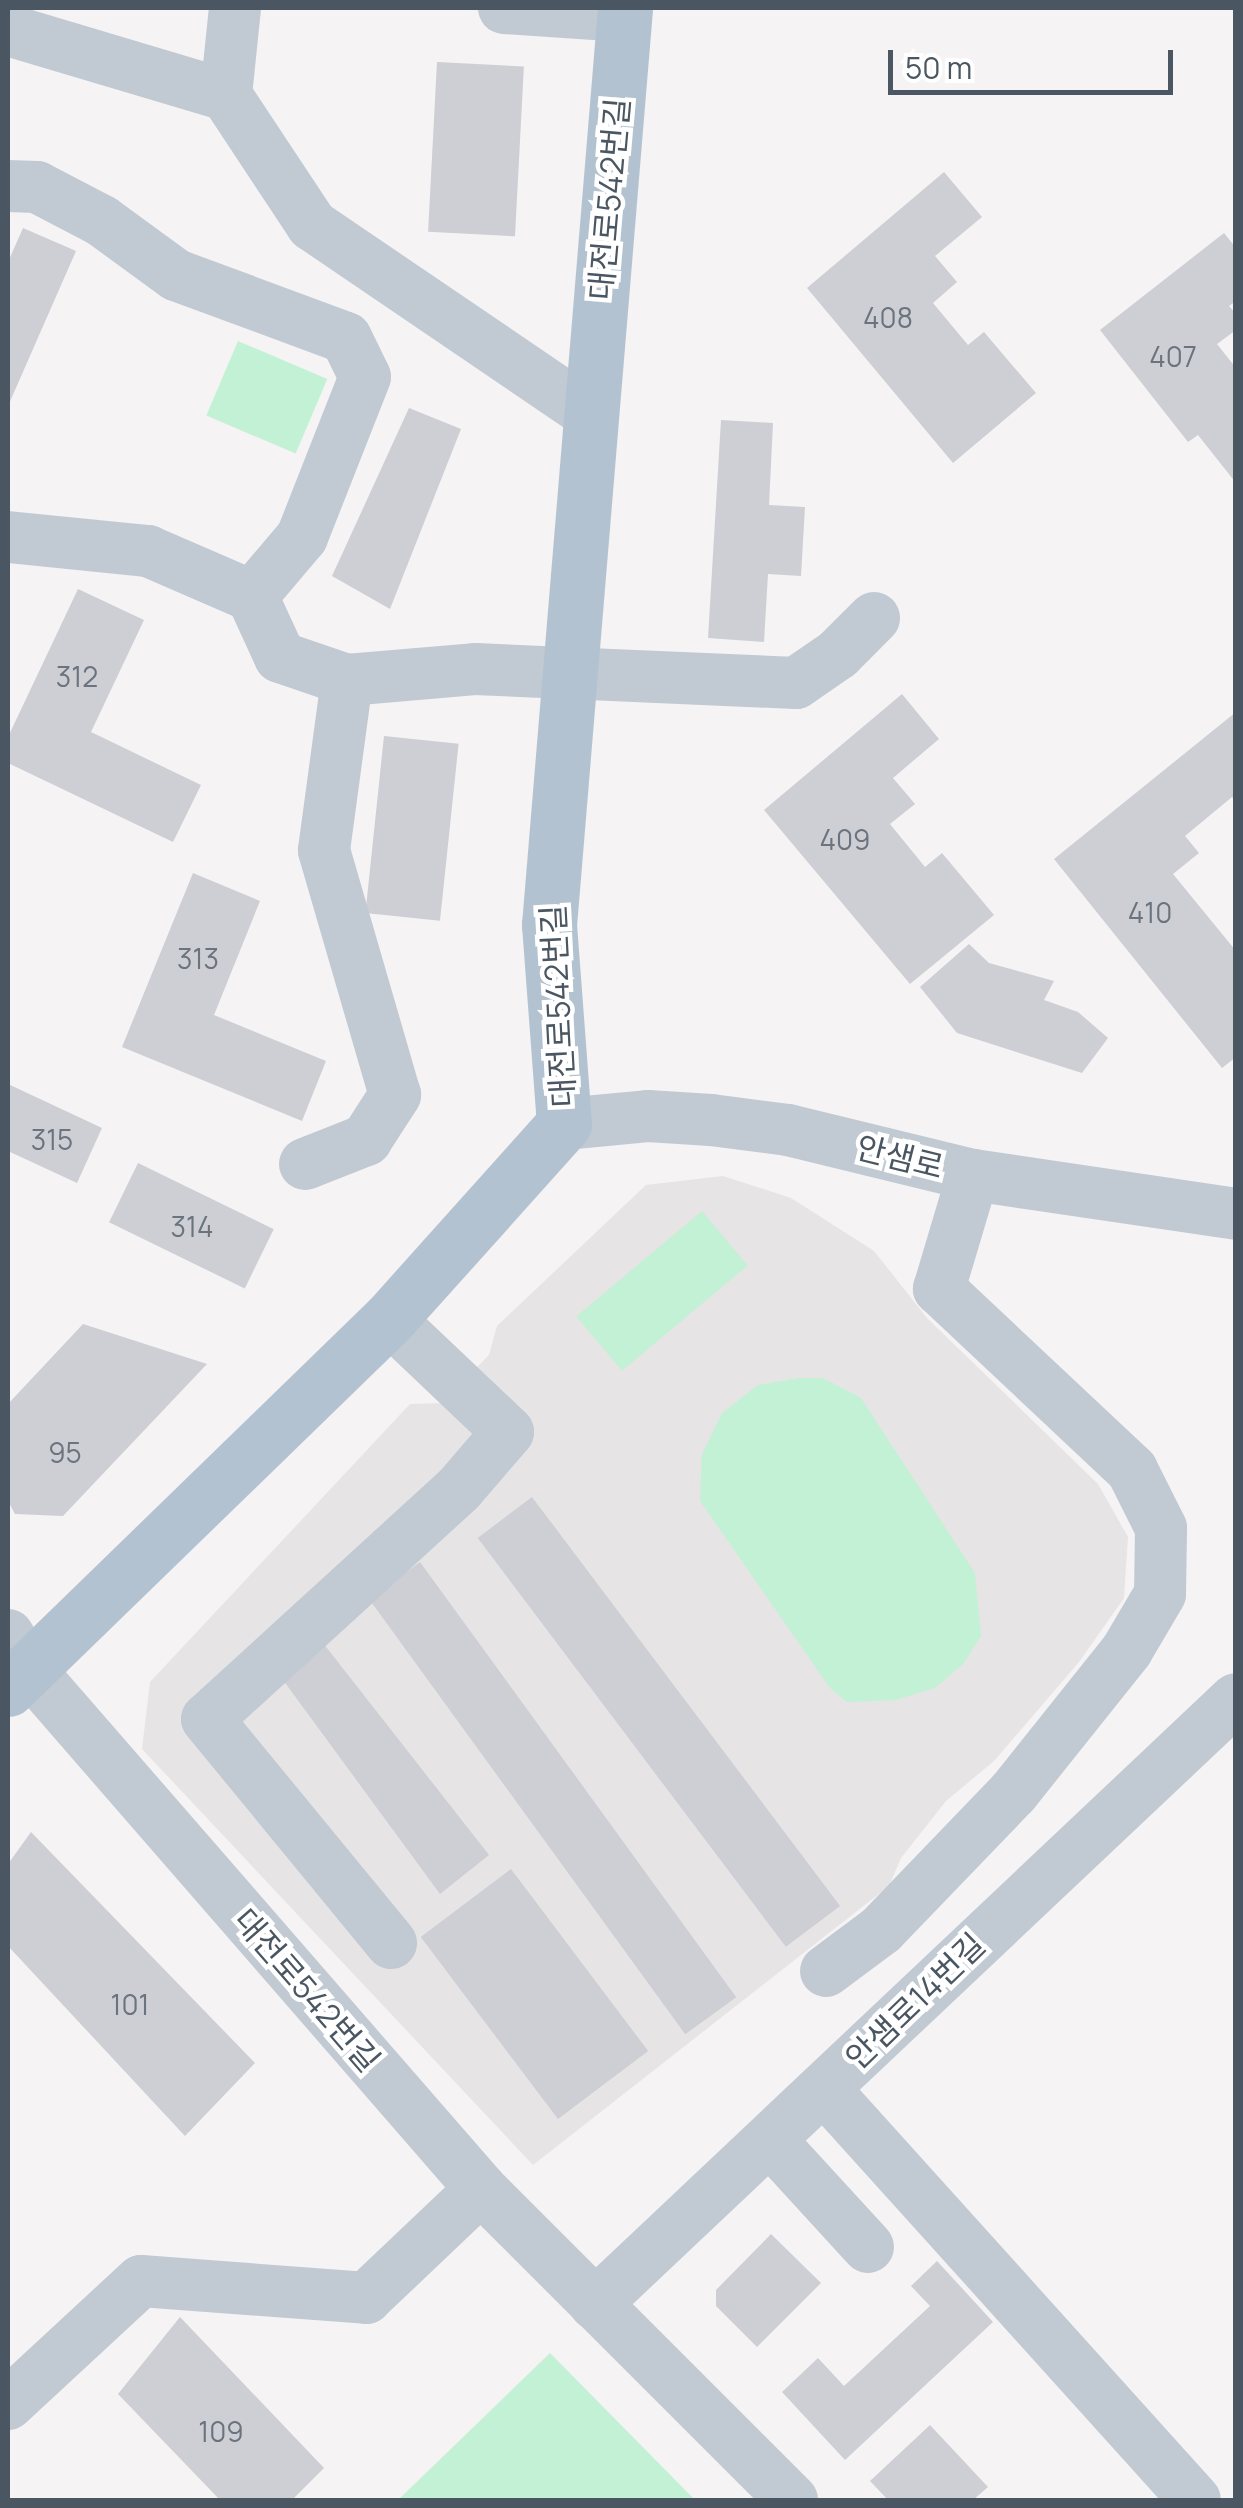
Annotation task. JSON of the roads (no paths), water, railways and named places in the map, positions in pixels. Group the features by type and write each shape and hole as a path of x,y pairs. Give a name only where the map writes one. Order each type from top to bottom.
{"main road":[{"name":"대전로542번길","path":"14,1664 390,1320 564,1124 549,925 624,12"}],"street":[{"path":"235,8 226,95 312,225 592,415"},
{"path":"504,8 624,12"},
{"path":"8,30 226,95"},
{"path":"8,186 37,187 102,221 176,275 346,338 365,377 302,537 252,596"},
{"path":"8,537 148,550 252,596 280,657 346,680 475,669 796,684 838,654 874,618"},
{"path":"305,1164 366,1140 395,1095 324,850 346,680"},
{"name":"안샘로","path":"564,1124 648,1116 788,1130 973,1175 1236,1214"},
{"path":"826,1971 881,1930 1013,1794 1126,1650 1160,1594 1161,1528 1132,1470 938,1289 973,1175"},
{"path":"390,1320 508,1432 459,1490 207,1719 390,1943"},
{"name":"대전로542번길","path":"14,1664 481,2189 792,2500"},
{"name":"안샘로14번길","path":"1194,2500 825,2090 931,1982 1236,1699"},
{"path":"595,2304 825,2090"},
{"path":"770,2140 868,2247"},
{"path":"8,2404 141,2281 366,2298 481,2189"}]}
